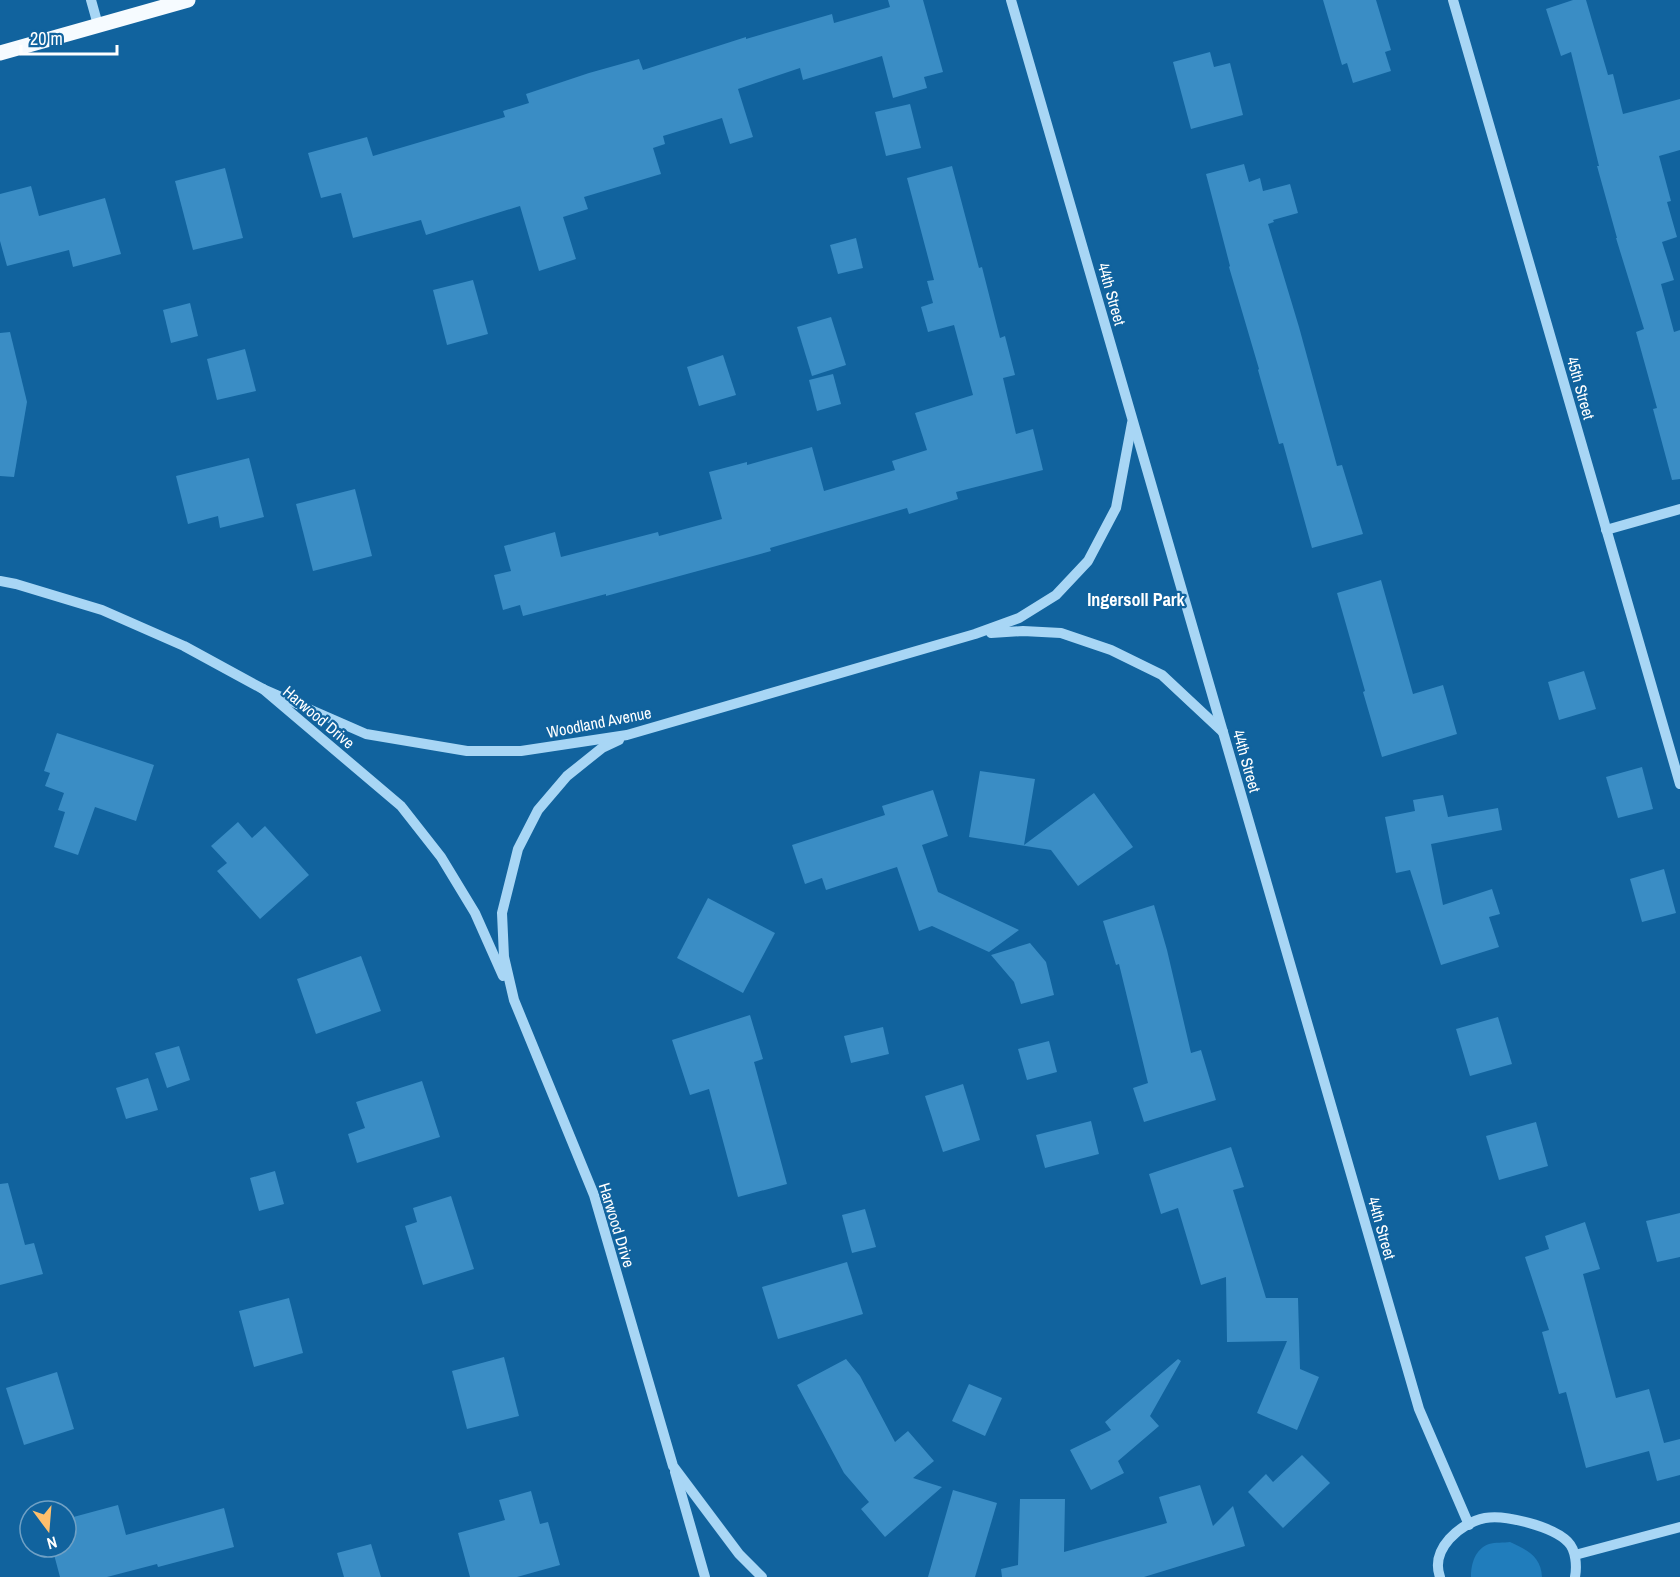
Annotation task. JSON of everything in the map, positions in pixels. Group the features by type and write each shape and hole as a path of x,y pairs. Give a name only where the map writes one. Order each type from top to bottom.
{"main road":[{"path":"0,53 188,0"}],"street":[{"path":"91,0 98,25"},
{"name":"44th Street","path":"1011,0 1419,1409 1469,1525"},
{"name":"45th Street","path":"1453,0 1680,784"},
{"name":"Woodland Avenue","path":"262,689 366,734 467,751 521,751 627,735 975,634 1019,618 1056,595 1088,561 1116,508 1133,420"},
{"path":"1606,530 1680,509"},
{"name":"Harwood Drive","path":"0,581 102,610 184,646 262,689 401,806 441,857 475,913 514,1000 594,1195 705,1577"},
{"name":"Woodland Avenue","path":"975,634 1023,631 1061,633 1111,650 1162,675 1223,732"},
{"name":"Harwood Drive","path":"514,1000 504,957 502,913 518,849 538,810 567,776 602,748 627,735"},
{"name":"Harwood Drive","path":"673,1466 739,1554 762,1577"},
{"path":"1440,1577 1438,1571 1440,1551 1457,1530 1484,1518 1508,1518 1555,1531 1570,1543 1575,1555 1575,1577"},
{"path":"1575,1555 1680,1527"}],"shaded area":[{"path":"1510,1542 1536,1559 1542,1577 1471,1577 1473,1562 1480,1549 1491,1543"}],"building":[{"path":"888,0 923,0 943,72 924,77 927,88 893,98 882,56 803,80 800,68 738,89 753,137 730,144 722,118 663,136 665,144 653,148 661,174 584,197 588,209 563,217 576,259 539,271 520,206 426,235 421,220 353,238 341,193 321,198 308,153 367,137 373,156 505,117 503,111 529,103 526,94 589,73 639,59 643,70 746,37 746,39 832,14 834,23 890,7"},
{"path":"1323,0 1376,0 1391,50 1385,52 1391,71 1353,83 1347,63 1342,65"},
{"path":"1573,0 1586,0 1608,75 1613,74 1623,114 1680,99 1680,150 1659,156 1671,201 1667,202 1677,237 1662,242 1674,280 1661,284 1674,332 1680,330 1680,479 1672,480 1653,409 1657,408 1636,332 1644,329 1597,166 1599,166 1571,52 1561,56 1546,9"},
{"path":"1210,52 1214,67 1230,63 1243,115 1191,129 1173,62"},
{"path":"910,104 921,148 886,156 875,112"},
{"path":"1244,164 1249,182 1260,178 1263,191 1290,184 1298,213 1273,220 1274,222 1268,224 1337,466 1342,465 1363,534 1312,548 1283,443 1279,444 1258,370 1206,174"},
{"path":"952,166 1000,338 1005,336 1015,375 1003,378 1016,434 1033,429 1043,470 956,492 958,499 909,514 907,508 770,548 771,551 606,596 606,594 523,616 520,605 503,610 494,575 511,571 504,546 555,532 561,557 658,532 659,536 722,519 709,472 747,462 747,465 812,447 824,491 895,470 892,461 927,450 915,413 973,395 954,325 928,332 921,307 933,303 927,281 934,280 907,178"},
{"path":"225,168 243,238 193,250 175,181"},
{"path":"31,186 39,216 105,198 121,254 73,267 69,250 7,266 0,241 0,194"},
{"path":"856,238 863,268 838,274 830,245"},
{"path":"473,280 488,334 447,345 433,290"},
{"path":"190,303 198,336 171,343 163,310"},
{"path":"831,317 846,365 812,376 797,327"},
{"path":"10,332 27,402 14,477 0,476 0,333"},
{"path":"245,349 256,391 217,400 207,359"},
{"path":"723,355 736,395 699,406 687,367"},
{"path":"833,374 841,404 817,411 809,380"},
{"path":"249,458 264,517 220,528 218,516 188,524 176,476"},
{"path":"355,489 372,556 313,571 296,504"},
{"path":"1381,580 1413,694 1443,685 1457,734 1382,757 1337,593"},
{"path":"1584,671 1596,709 1559,720 1548,682"},
{"path":"57,733 154,765 136,821 95,807 78,855 54,847 65,812 58,810 64,793 45,786 50,773 44,771"},
{"path":"1642,767 1653,809 1618,818 1606,777"},
{"path":"980,771 1035,779 1024,845 1094,793 1133,847 1078,886 1051,850 969,837"},
{"path":"933,790 948,836 922,845 938,892 1019,930 989,952 932,926 919,931 897,867 826,890 822,878 805,884 792,845 885,815 882,806"},
{"path":"1443,795 1448,817 1498,808 1502,830 1431,844 1443,905 1492,889 1500,914 1489,917 1499,947 1441,965 1410,870 1396,873 1385,817 1415,811 1413,800"},
{"path":"238,822 252,838 265,826 309,875 260,919 217,871 227,863 211,846"},
{"path":"1664,869 1676,913 1642,922 1630,879"},
{"path":"708,898 775,933 743,993 677,958"},
{"path":"1154,905 1191,1053 1201,1050 1216,1100 1144,1122 1133,1088 1148,1083 1119,964 1116,965 1103,921"},
{"path":"1030,943 1046,962 1054,995 1021,1004 1014,982 991,955"},
{"path":"361,956 381,1011 316,1034 297,979"},
{"path":"750,1015 763,1059 754,1062 787,1184 738,1197 709,1089 690,1095 672,1040"},
{"path":"1498,1017 1512,1064 1470,1076 1456,1029"},
{"path":"883,1027 889,1054 851,1063 844,1036"},
{"path":"1049,1041 1057,1072 1027,1080 1018,1049"},
{"path":"179,1046 190,1080 167,1088 155,1053"},
{"path":"148,1078 158,1110 126,1119 116,1088"},
{"path":"422,1081 440,1137 357,1163 348,1134 365,1128 356,1102"},
{"path":"963,1084 980,1140 943,1152 925,1096"},
{"path":"1091,1121 1099,1154 1045,1168 1036,1135"},
{"path":"1536,1122 1548,1166 1499,1180 1486,1136"},
{"path":"1231,1147 1244,1187 1233,1190 1266,1298 1298,1298 1300,1369 1319,1377 1297,1430 1257,1413 1287,1341 1227,1342 1226,1277 1201,1285 1178,1208 1161,1214 1149,1174"},
{"path":"275,1171 284,1204 259,1211 250,1178"},
{"path":"8,1183 25,1245 34,1243 43,1274 0,1285 0,1184"},
{"path":"451,1196 474,1269 423,1285 405,1226 417,1222 413,1208"},
{"path":"865,1209 876,1247 852,1253 842,1215"},
{"path":"1680,1213 1680,1257 1657,1262 1646,1221"},
{"path":"1585,1222 1600,1269 1583,1274 1616,1398 1649,1389 1664,1443 1680,1439 1680,1475 1657,1481 1649,1451 1586,1468 1566,1392 1559,1394 1542,1332 1549,1330 1525,1257 1549,1249 1545,1236"},
{"path":"847,1262 863,1314 778,1339 762,1287"},
{"path":"289,1298 303,1353 254,1367 239,1311"},
{"path":"504,1357 519,1416 467,1429 452,1371"},
{"path":"846,1359 860,1376 895,1442 908,1431 934,1461 913,1478 942,1487 885,1537 861,1509 869,1502 844,1473 797,1385"},
{"path":"1178,1359 1181,1361 1150,1416 1159,1426 1118,1461 1124,1473 1091,1490 1070,1450 1111,1430 1105,1422"},
{"path":"57,1372 74,1429 24,1445 6,1388"},
{"path":"969,1384 1002,1398 985,1436 952,1421"},
{"path":"1302,1455 1330,1483 1283,1528 1248,1492 1266,1474 1273,1482"},
{"path":"1200,1485 1213,1526 1233,1506 1245,1546 1144,1577 1002,1577 1001,1569 1018,1565 1020,1499 1065,1499 1064,1552 1167,1523 1159,1497"},
{"path":"953,1490 997,1503 975,1577 928,1577"},
{"path":"531,1491 540,1524 548,1522 560,1565 517,1577 470,1577 458,1533 505,1520 499,1500"},
{"path":"118,1505 126,1535 224,1508 234,1547 158,1567 157,1564 107,1577 60,1577 55,1559 78,1559 78,1516"},
{"path":"371,1544 381,1577 344,1577 337,1553"}],"district":[{"name":"Ingersoll Park","path":"1136,600"}]}
